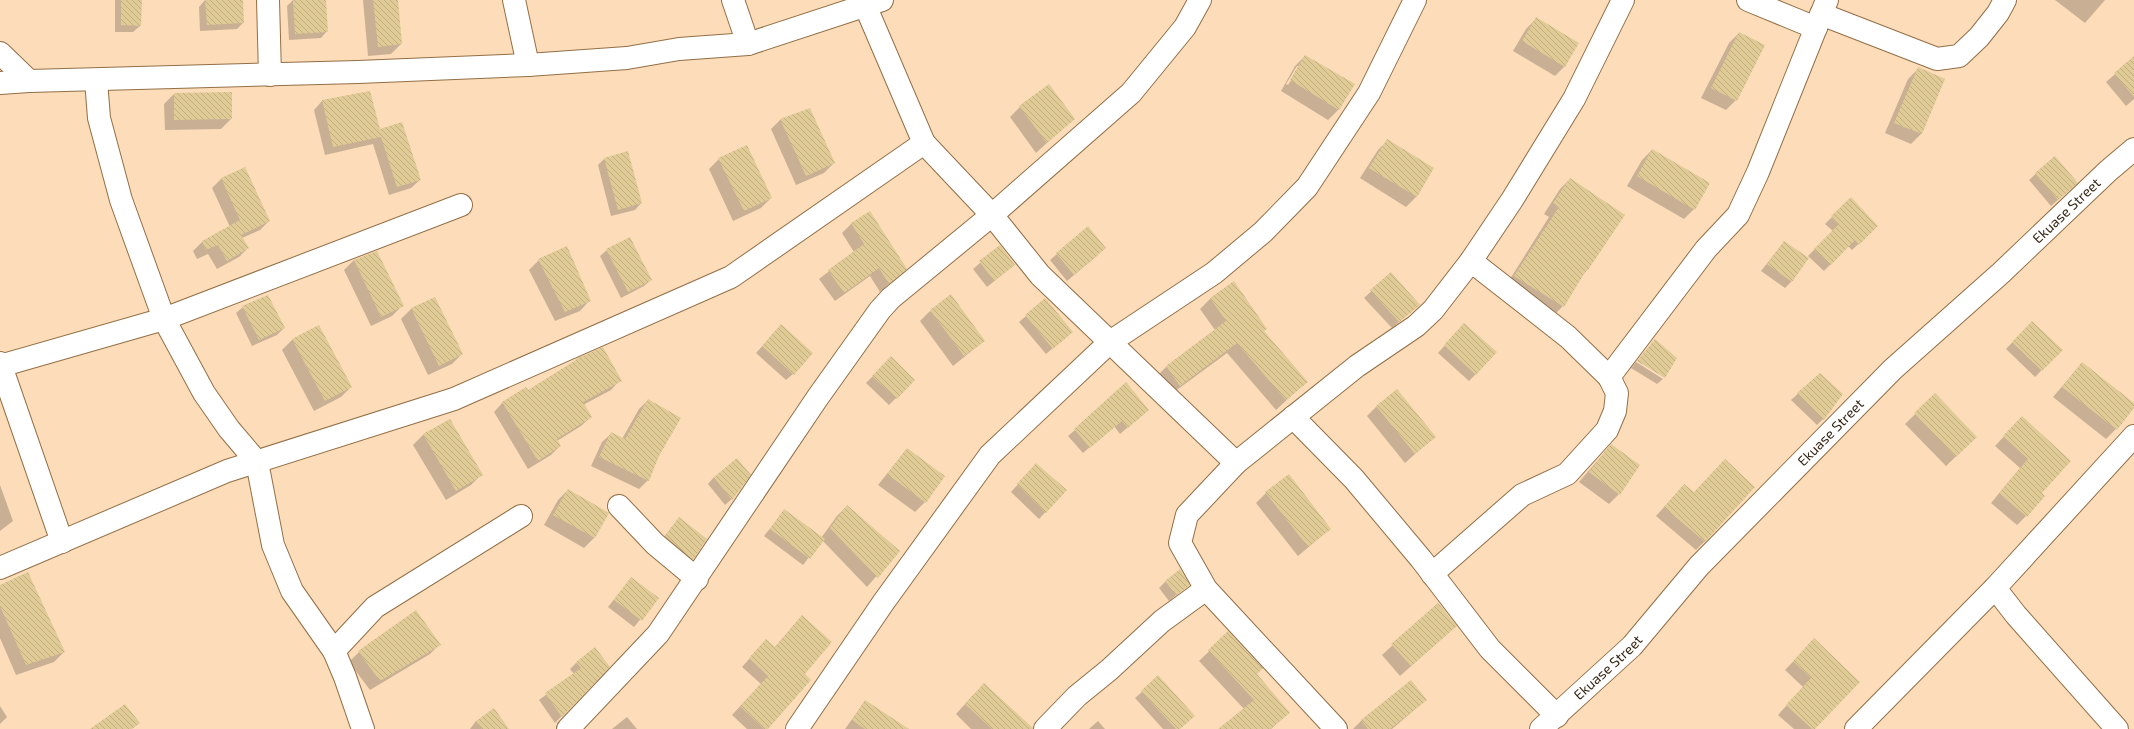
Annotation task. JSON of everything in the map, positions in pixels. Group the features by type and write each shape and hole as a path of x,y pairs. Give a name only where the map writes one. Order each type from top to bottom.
{"street":[{"path":"268,0 270,75"},
{"path":"514,0 528,65"},
{"path":"733,0 748,44"},
{"path":"568,729 658,634 697,579 711,554 818,396 880,310 891,298 992,215 1131,93 1185,27 1200,0"},
{"path":"797,729 883,604 990,455 1110,342 1214,273 1263,232 1307,187 1369,93 1415,0"},
{"path":"1336,729 1206,589 1180,543 1187,515 1236,463 1357,366 1416,326 1433,310 1471,261 1512,200 1574,99 1623,0"},
{"path":"1748,0 1821,14 1937,60 1959,56 1979,38 1998,13 2005,0"},
{"path":"0,83 270,75 528,65 627,58 679,49 748,44 873,2 924,143 992,215 1040,275 1236,463"},
{"path":"1609,377 1706,249 1738,215 1758,172 1821,14"},
{"path":"0,54 28,81"},
{"path":"96,80 99,118 121,200 164,319 204,393 229,429 256,462 273,545 292,591 334,651 345,677 363,729"},
{"path":"0,568 226,471 454,399 731,277 924,143"},
{"name":"Ekuase Street","path":"1549,723 1632,646 1699,566 1893,369 2134,149"},
{"path":"62,542 0,365 164,319 461,205"},
{"path":"1432,574 1522,495 1567,474 1607,430 1616,411 1617,393 1609,377 1568,337 1471,261"},
{"path":"1293,418 1354,479 1432,574 1549,723"},
{"path":"226,471 229,429"},
{"path":"1862,727 1995,588 2134,436"},
{"path":"619,506 655,544 697,579"},
{"path":"334,651 375,607 521,516"},
{"path":"1995,588 2016,615 2117,729"},
{"path":"1045,729 1077,696 1109,670 1162,620 1206,589"}],"building":[{"path":"121,0 142,0 141,26 121,25"},
{"path":"205,0 243,0 244,23 207,25"},
{"path":"293,0 326,0 328,32 295,34"},
{"path":"373,0 398,0 402,44 378,47"},
{"path":"1536,17 1579,43 1565,67 1522,41"},
{"path":"1739,32 1765,45 1737,101 1711,88"},
{"path":"1305,55 1355,84 1339,110 1290,80"},
{"path":"2134,56 2134,97 2114,73"},
{"path":"1918,67 1945,79 1922,134 1894,123"},
{"path":"1049,84 1075,119 1047,143 1019,106"},
{"path":"370,91 380,129 402,122 421,180 397,187 381,137 333,147 322,100"},
{"path":"232,92 232,119 174,120 174,93"},
{"path":"810,108 835,163 806,176 780,119"},
{"path":"1387,139 1434,168 1417,197 1369,168"},
{"path":"747,145 772,198 744,211 718,158"},
{"path":"1652,149 1710,183 1695,210 1637,176"},
{"path":"628,151 642,203 618,210 604,158"},
{"path":"2055,156 2078,183 2058,200 2035,173"},
{"path":"245,167 270,221 241,235 249,248 227,261 218,245 206,250 202,241 240,220 221,178"},
{"path":"1570,178 1625,215 1588,270 1587,269 1564,307 1514,276 1559,207 1553,203"},
{"path":"1851,197 1878,226 1859,245 1855,240 1831,265 1814,249 1839,224 1831,216"},
{"path":"870,211 907,269 889,284 879,268 844,293 828,270 864,244 851,223"},
{"path":"1088,226 1106,248 1074,275 1056,253"},
{"path":"630,237 652,280 628,292 606,249"},
{"path":"1784,241 1809,258 1792,282 1767,264"},
{"path":"1000,245 1015,265 994,281 979,261"},
{"path":"567,246 591,301 565,312 538,259"},
{"path":"377,251 404,306 381,317 354,260"},
{"path":"1391,272 1420,305 1399,322 1370,290"},
{"path":"1234,281 1267,329 1264,331 1308,382 1286,400 1237,343 1180,386 1166,366 1226,321 1210,298"},
{"path":"951,294 985,341 964,356 930,310"},
{"path":"268,295 285,328 259,340 242,306"},
{"path":"435,297 463,354 439,366 411,308"},
{"path":"1045,298 1073,332 1053,349 1025,315"},
{"path":"2032,321 2063,350 2042,371 2012,342"},
{"path":"1464,323 1497,352 1476,375 1444,345"},
{"path":"781,324 813,353 794,375 762,346"},
{"path":"319,325 352,387 325,401 292,339"},
{"path":"1655,339 1677,358 1665,378 1637,361"},
{"path":"603,347 622,381 583,402 592,417 557,439 561,446 538,461 502,402 526,387 528,390 576,359"},
{"path":"891,356 915,380 897,399 872,376"},
{"path":"2082,362 2134,403 2134,408 2117,430 2062,387"},
{"path":"1820,373 1843,394 1824,420 1797,393"},
{"path":"1126,382 1149,410 1128,428 1122,421 1090,448 1074,429"},
{"path":"1397,389 1436,437 1415,454 1376,406"},
{"path":"1935,393 1977,437 1956,457 1914,413"},
{"path":"648,399 681,418 659,456 649,481 599,457 611,432 625,439"},
{"path":"2022,416 2071,461 2042,493 2045,496 2027,517 1999,493 2028,459 2003,436"},
{"path":"450,419 483,475 456,491 423,434"},
{"path":"1611,444 1640,465 1620,495 1589,472"},
{"path":"907,448 945,476 926,503 887,474"},
{"path":"737,458 751,475 732,500 714,477"},
{"path":"1725,459 1755,487 1705,542 1664,507 1684,484 1694,492"},
{"path":"1036,463 1067,490 1046,513 1017,484"},
{"path":"1289,474 1331,529 1308,547 1265,492"},
{"path":"568,489 609,513 595,538 553,515"},
{"path":"847,505 900,551 878,578 830,528"},
{"path":"784,509 825,539 810,559 770,529"},
{"path":"679,517 707,539 693,560 665,536"},
{"path":"1180,569 1190,585 1176,595 1165,581"},
{"path":"28,572 65,652 26,665 0,606 0,585"},
{"path":"631,577 659,598 642,621 614,600"},
{"path":"1438,603 1457,626 1411,666 1391,644"},
{"path":"416,610 441,645 380,681 358,651"},
{"path":"802,615 832,642 805,674 811,680 768,729 764,729 740,706 768,676 749,658 766,639 775,647"},
{"path":"1228,631 1263,668 1257,674 1290,713 1270,729 1218,729 1254,700 1208,650"},
{"path":"1814,638 1860,682 1815,729 1812,729 1786,705 1811,678 1793,661"},
{"path":"595,647 610,667 562,717 545,693 581,668 576,662"},
{"path":"1158,675 1195,716 1180,729 1176,729 1141,691"},
{"path":"1411,680 1427,700 1390,729 1368,729 1361,720"},
{"path":"984,683 1033,729 992,729 965,704"},
{"path":"865,700 909,729 865,729 852,720"},
{"path":"125,704 140,723 132,729 90,729"},
{"path":"494,708 509,729 482,729 476,721"}]}
